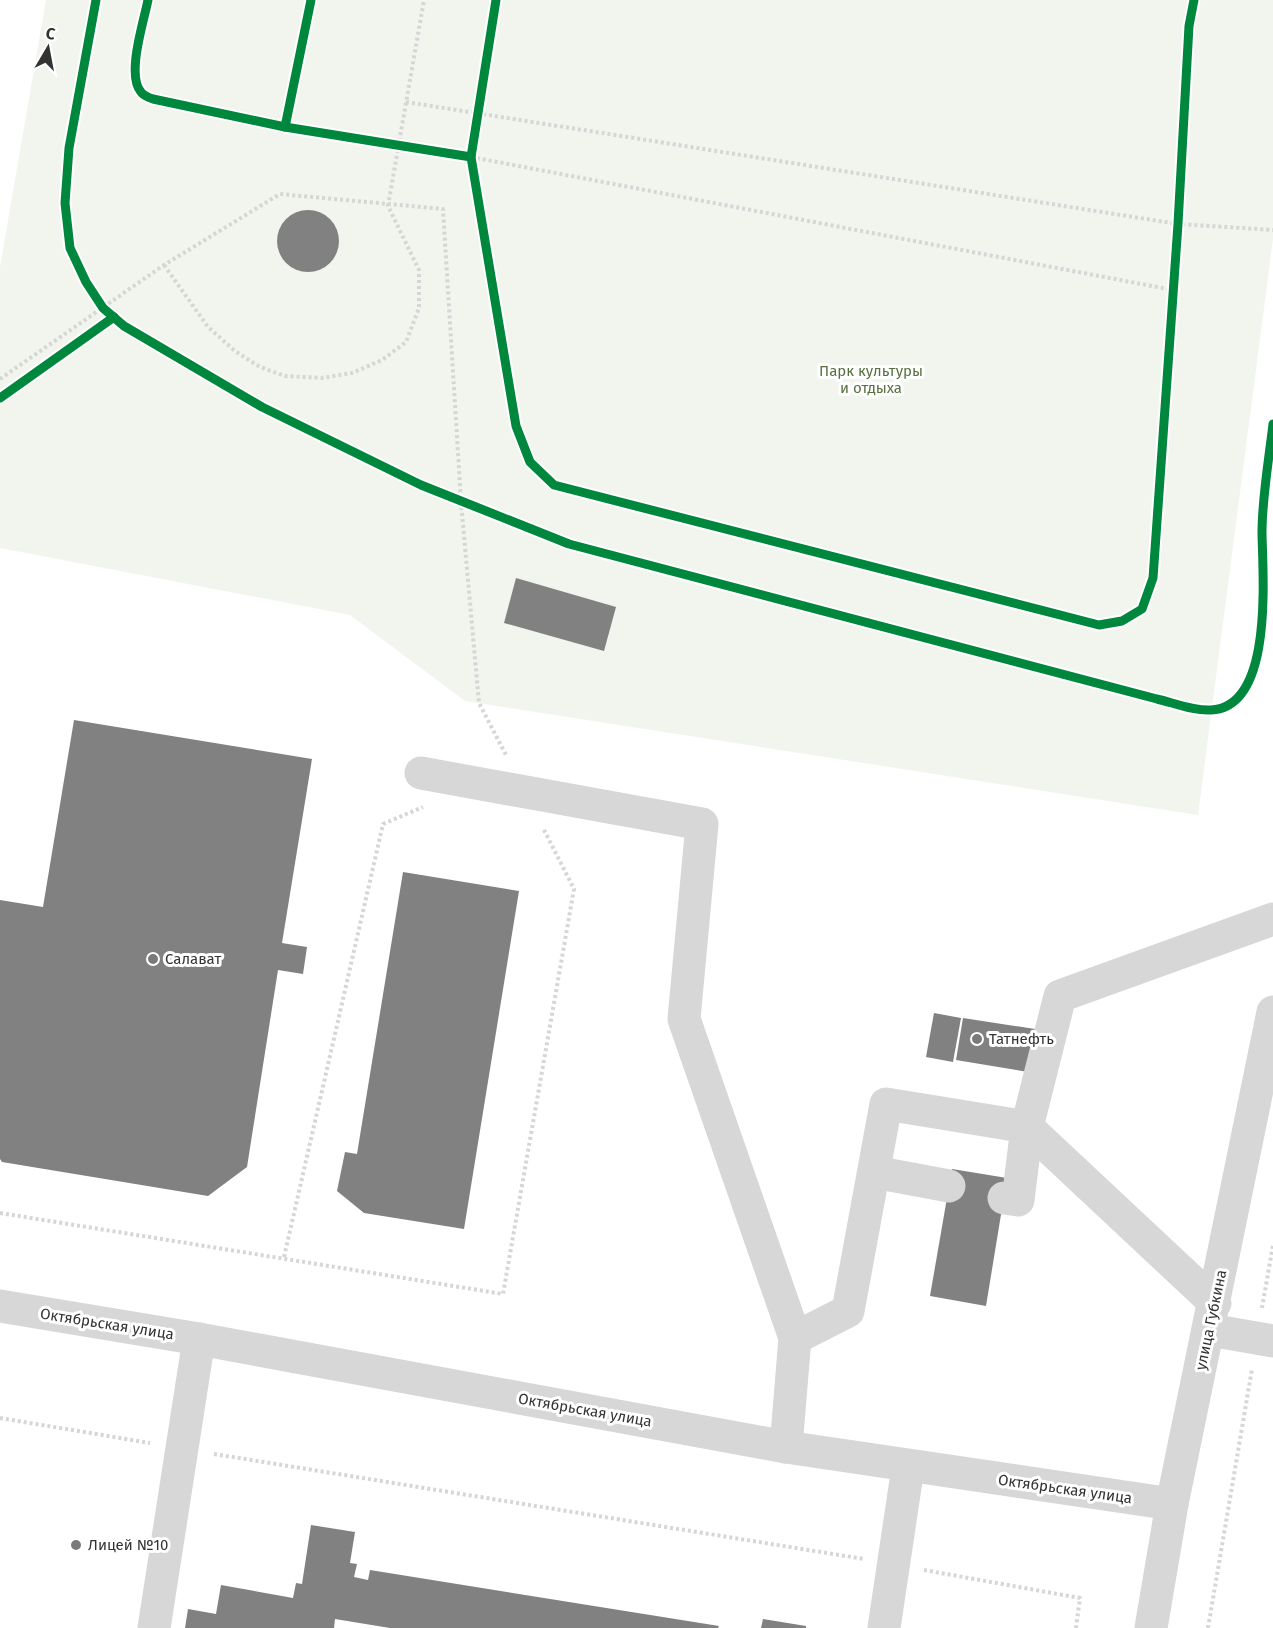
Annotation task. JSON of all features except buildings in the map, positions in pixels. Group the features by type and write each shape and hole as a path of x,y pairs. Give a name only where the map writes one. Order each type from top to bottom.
{"street":[{"path":"421,773 702,824 684,1019 795,1338 786,1447"},
{"path":"1004,1198 1018,1200 1027,1127 1060,996 1273,919"},
{"name":"улица Губкина","path":"1151,1628 1172,1504 1213,1317 1273,1012"},
{"path":"795,1338 848,1311 886,1104 1027,1127 1213,1317 1265,1340"},
{"path":"874,1172 949,1186"},
{"name":"Октябрьская улица","path":"0,1306 199,1339 786,1447 908,1467 1172,1504"},
{"path":"154,1628 180,1448 199,1339"},
{"path":"884,1628 908,1467"}],"path":[{"path":"164,265 208,327 235,351 260,367 285,376 322,378 352,373 382,360 406,342 418,309 420,270 388,206 423,0"},
{"path":"406,102 1178,224 1273,230"},
{"path":"476,124 479,102"},
{"path":"387,144 409,147"},
{"path":"473,146 471,157 473,169"},
{"path":"461,156 1173,290"},
{"path":"0,379 100,303 280,194 388,206 442,209 461,502 479,703 574,889 503,1294 0,1213"},
{"path":"1177,235 1179,212"},
{"path":"1173,301 1174,279"},
{"path":"100,303 114,317"},
{"path":"451,497 471,506"},
{"path":"284,1257 382,824 425,806"},
{"path":"1208,1628 1265,1340 1273,1245"},
{"path":"0,1418 894,1564 1080,1598 1076,1628"}],"green space":[{"name":"Парк культуры и отдыха","path":"46,0 1273,0 1273,239 1198,815 465,701 350,615 0,548 0,267"}],"cycle path":[{"path":"96,0 69,148 65,203 70,248 86,282 103,308 124,326 262,407 421,485 569,544 1184,706 1211,710 1231,704 1245,688 1255,665 1263,609 1264,492 1273,424"},
{"path":"148,0 137,48 135,73 141,92 148,97 285,127 471,157 516,426 530,462 554,485 1099,625 1122,621 1142,609 1153,578 1178,224 1189,26 1194,0"},
{"path":"285,127 311,0"},
{"path":"471,157 496,0"},
{"path":"0,398 114,317"}],"place":[{"name":"Салават","path":"153,959"},
{"name":"Татнефть","path":"977,1039"},
{"name":"Лицей №10","path":"76,1545"}]}
